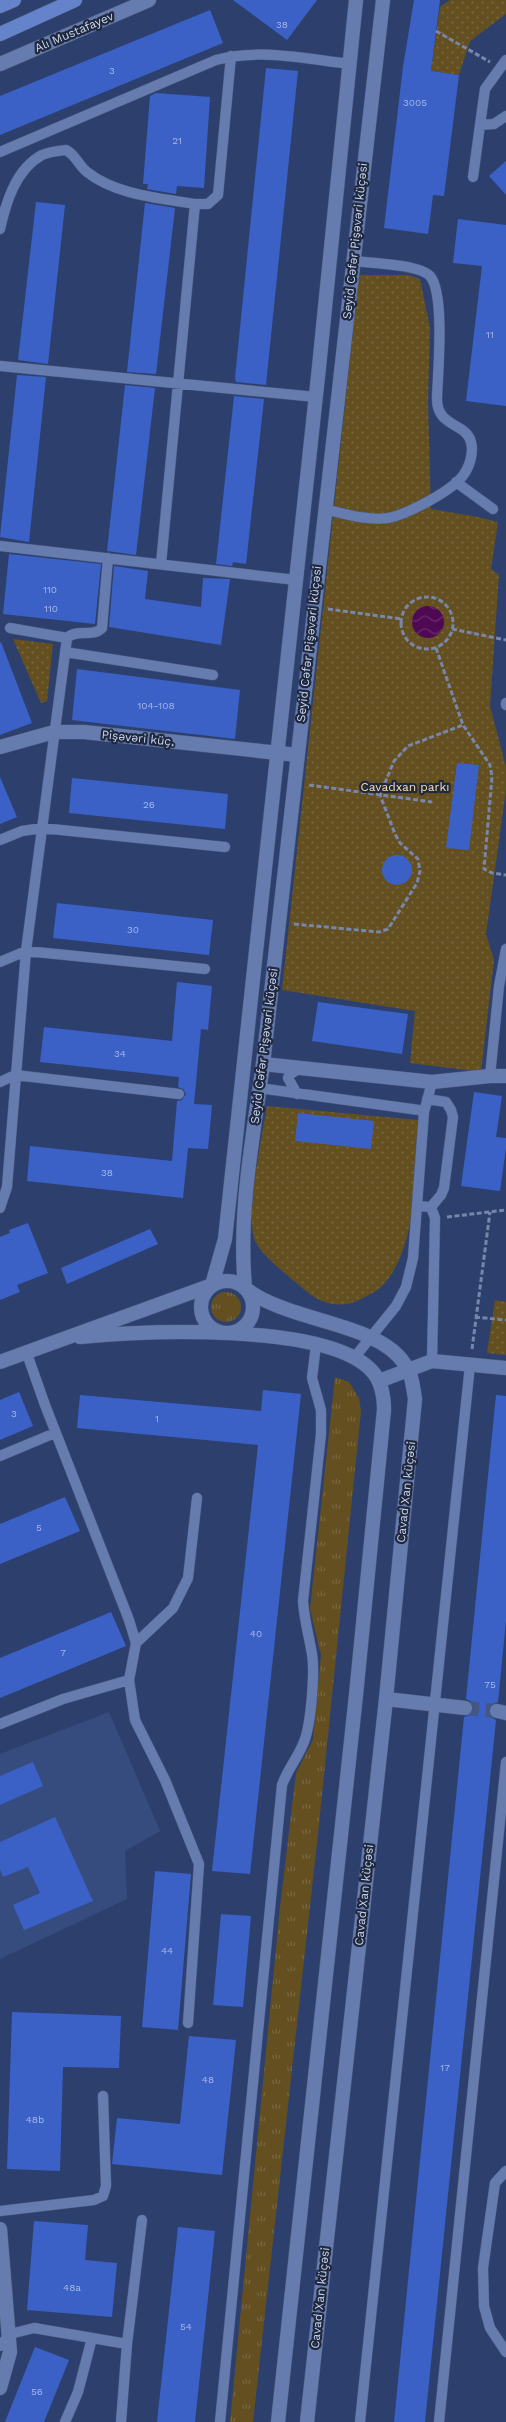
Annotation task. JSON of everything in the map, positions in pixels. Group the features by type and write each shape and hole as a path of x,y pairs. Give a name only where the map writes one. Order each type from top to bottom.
{"main road":[{"path":"0,6 14,0"},
{"path":"0,34 75,0"}],"street":[{"name":"Seyid Cəfər Pişəvəri küçəsi","path":"212,1285 225,1239 316,397 356,0"},
{"name":"Seyid Cəfər Pişəvəri küçəsi","path":"245,1288 242,1254 243,1222 260,1088 383,0"},
{"name":"Alı Mustafayev","path":"0,64 144,1"},
{"path":"319,367 340,369"},
{"name":"Pişəvəri küç.","path":"0,747 54,732 84,732 297,755"},
{"path":"262,1064 432,1082 506,1076"},
{"path":"0,1362 54,1340 219,1282 233,1281 265,1302 282,1309 370,1337 397,1354 408,1369"},
{"path":"212,1285 202,1299 200,1308 207,1324 222,1333 238,1330 250,1319 253,1303 245,1288"},
{"path":"54,1340 132,1333 222,1333 276,1337 316,1345 354,1358 369,1368 379,1381 384,1410 355,1706 278,2422"},
{"path":"379,1381 432,1361 506,1368"},
{"name":"Cavad Xan küçəsi","path":"307,2422 386,1699 414,1410 413,1387 408,1369"},
{"path":"386,1699 465,1708"},
{"path":"0,2229 10,2334 10,2352 0,2388"}],"lane":[{"path":"0,152 216,60 231,56 265,55 350,64"},
{"path":"0,229 3,208 24,169 44,154 66,150 74,154 85,171 122,190 195,204 208,204 218,195 231,56"},
{"path":"473,177 485,89 503,63"},
{"path":"480,125 494,124 506,116"},
{"path":"161,564 180,383 195,204"},
{"path":"324,509 360,517 386,518 407,514 456,482 468,468 472,453 468,435 445,420 437,405 439,314 434,283 430,275 420,269 353,261"},
{"path":"0,366 316,397"},
{"path":"456,482 493,510"},
{"path":"0,546 296,580"},
{"path":"0,1208 8,1186 26,951 67,638 73,633 95,632 102,628 108,558"},
{"path":"10,628 67,638"},
{"path":"65,652 213,675"},
{"path":"0,840 22,831 42,828 225,847"},
{"path":"490,1076 499,986 506,949"},
{"path":"0,962 26,951 205,969"},
{"path":"297,1094 288,1078 290,1074 301,1068"},
{"path":"0,1082 15,1075 180,1094"},
{"path":"354,1358 396,1306 406,1287 413,1258 424,1112 432,1082"},
{"path":"260,1088 424,1112"},
{"path":"427,1099 446,1102 453,1117 444,1188 431,1207"},
{"path":"417,1206 431,1207"},
{"path":"431,1207 434,1218 432,1361"},
{"path":"220,2422 282,1784 304,1742 310,1702 313,1664 304,1620 303,1601 321,1434 320,1410 312,1378 316,1345"},
{"path":"26,1351 55,1433 129,1620 136,1643 129,1680 135,1720 165,1780 198,1864 199,1878 188,2023"},
{"path":"360,2422 470,1365"},
{"path":"0,1456 55,1433"},
{"path":"136,1643 173,1608 188,1578 197,1498"},
{"path":"0,1724 63,1699 129,1680"},
{"path":"439,2422 506,1762"},
{"path":"0,2211 94,2200 103,2196 106,2186 103,2096"},
{"path":"506,2171 495,2183 482,2268 484,2306 490,2328 506,2352"},
{"path":"121,2422 127,2344 142,2220"},
{"path":"0,2346 10,2334 34,2328 127,2344"},
{"path":"65,2422 78,2392 92,2338"}],"path":[{"path":"436,31 503,63"},
{"path":"424,597 435,598 444,603 451,612 454,623 452,630 445,642 436,648 420,648 407,639 402,630 402,619 406,609 414,601 424,597"},
{"path":"314,607 402,619"},
{"path":"452,630 506,640"},
{"path":"436,648 463,725 490,765 492,777 484,869 492,873 506,875"},
{"path":"278,922 379,932 388,928 417,883 420,871 418,859 400,843 394,834 380,795 394,761 408,746 463,725"},
{"path":"294,783 432,802"},
{"path":"434,1218 506,1210"},
{"path":"470,1365 490,1212"},
{"path":"475,1316 506,1320"}],"shaded area":[{"path":"109,1712 160,1831 125,1851 127,1899 0,1959 0,1754"}],"green space":[{"path":"450,0 506,0 506,14 470,41 459,75 431,71 440,7"},
{"name":"Cavadxan parkı","path":"359,275 408,275 420,279 430,328 428,403 431,509 498,522 491,569 499,575 490,706 506,767 506,790 486,934 494,960 481,1072 410,1063 415,1011 282,990"},
{"path":"13,639 53,644 47,701 41,703"},
{"path":"267,1106 418,1120 413,1206 404,1249 395,1268 384,1284 369,1295 352,1303 338,1305 318,1299 277,1266 257,1245 252,1226 253,1193"},
{"path":"226,1292 232,1293 240,1301 240,1313 232,1321 226,1322 220,1321 212,1313 211,1307 212,1301 220,1293"},
{"path":"495,1300 506,1302 506,1355 487,1353"},
{"path":"335,1377 349,1382 359,1398 361,1411 318,1834 253,2422 230,2422 280,1907 296,1773 313,1740 321,1655 310,1609"}],"water":[{"path":"428,606 440,610 444,622 440,634 428,638 416,634 412,622 416,610"}],"building":[{"path":"233,0 317,0 287,40"},
{"path":"414,0 440,0 431,71 459,75 444,196 433,195 428,234 384,228 403,67"},
{"path":"210,10 223,43 0,135 0,96"},
{"path":"266,68 298,71 266,385 236,382 235,378"},
{"path":"156,93 210,97 204,188 177,186 176,194 147,189 148,184 143,184 150,96"},
{"path":"506,161 506,195 489,176"},
{"path":"36,202 65,205 48,364 18,360"},
{"path":"145,203 175,208 156,374 127,372"},
{"path":"458,219 506,225 506,406 466,401 482,266 453,263"},
{"path":"17,375 46,377 29,542 0,537"},
{"path":"125,385 155,388 136,555 107,551"},
{"path":"234,396 264,399 246,564 233,562 232,566 216,564"},
{"path":"9,554 101,564 95,624 3,614"},
{"path":"114,566 148,571 145,599 201,607 203,578 230,579 221,645 109,627"},
{"path":"0,643 32,723 0,735"},
{"path":"77,669 240,690 235,739 72,720"},
{"path":"457,763 479,765 469,850 446,848"},
{"path":"0,777 17,817 0,824"},
{"path":"72,778 228,794 225,829 69,813"},
{"path":"397,855 407,860 412,870 407,880 397,885 387,880 382,870 387,860"},
{"path":"57,903 213,920 209,955 53,938"},
{"path":"177,982 212,986 208,1030 201,1029 194,1104 212,1105 208,1149 188,1148 183,1198 27,1181 30,1146 172,1161 177,1101 182,1100 186,1094 183,1089 178,1087 179,1077 40,1062 44,1027 172,1041"},
{"path":"318,1002 408,1014 402,1054 312,1041"},
{"path":"474,1092 502,1096 496,1137 506,1138 500,1191 461,1186"},
{"path":"298,1113 374,1121 371,1149 295,1141"},
{"path":"28,1223 48,1273 17,1285 20,1292 0,1300 0,1237 10,1233 9,1230"},
{"path":"150,1229 158,1244 67,1284 61,1268"},
{"path":"263,1390 301,1394 250,1874 212,1871 258,1445 77,1428 80,1395 261,1411"},
{"path":"19,1392 33,1426 0,1440 0,1400"},
{"path":"496,1395 506,1396 506,1621 498,1702 491,1705 488,1710 491,1717 496,1720 425,2422 394,2422 464,1717 472,1714 474,1708 471,1701 466,1699"},
{"path":"65,1497 80,1531 0,1564 0,1524"},
{"path":"111,1612 126,1646 0,1698 0,1658"},
{"path":"33,1762 43,1786 0,1805 0,1776"},
{"path":"55,1817 93,1901 24,1930 13,1905 40,1893 28,1867 3,1877 0,1869 0,1842"},
{"path":"155,1871 191,1874 178,2030 142,2027"},
{"path":"221,1914 251,1916 243,2007 213,2005"},
{"path":"12,2012 121,2016 119,2068 63,2067 60,2171 7,2169"},
{"path":"189,2036 236,2040 222,2175 112,2164 117,2118 180,2124"},
{"path":"34,2221 88,2225 85,2260 117,2263 112,2317 27,2310"},
{"path":"178,2227 215,2231 195,2422 157,2422"},
{"path":"35,2347 69,2360 44,2422 5,2422"}],"tunnel":[{"path":"465,1708 497,1711"}]}
